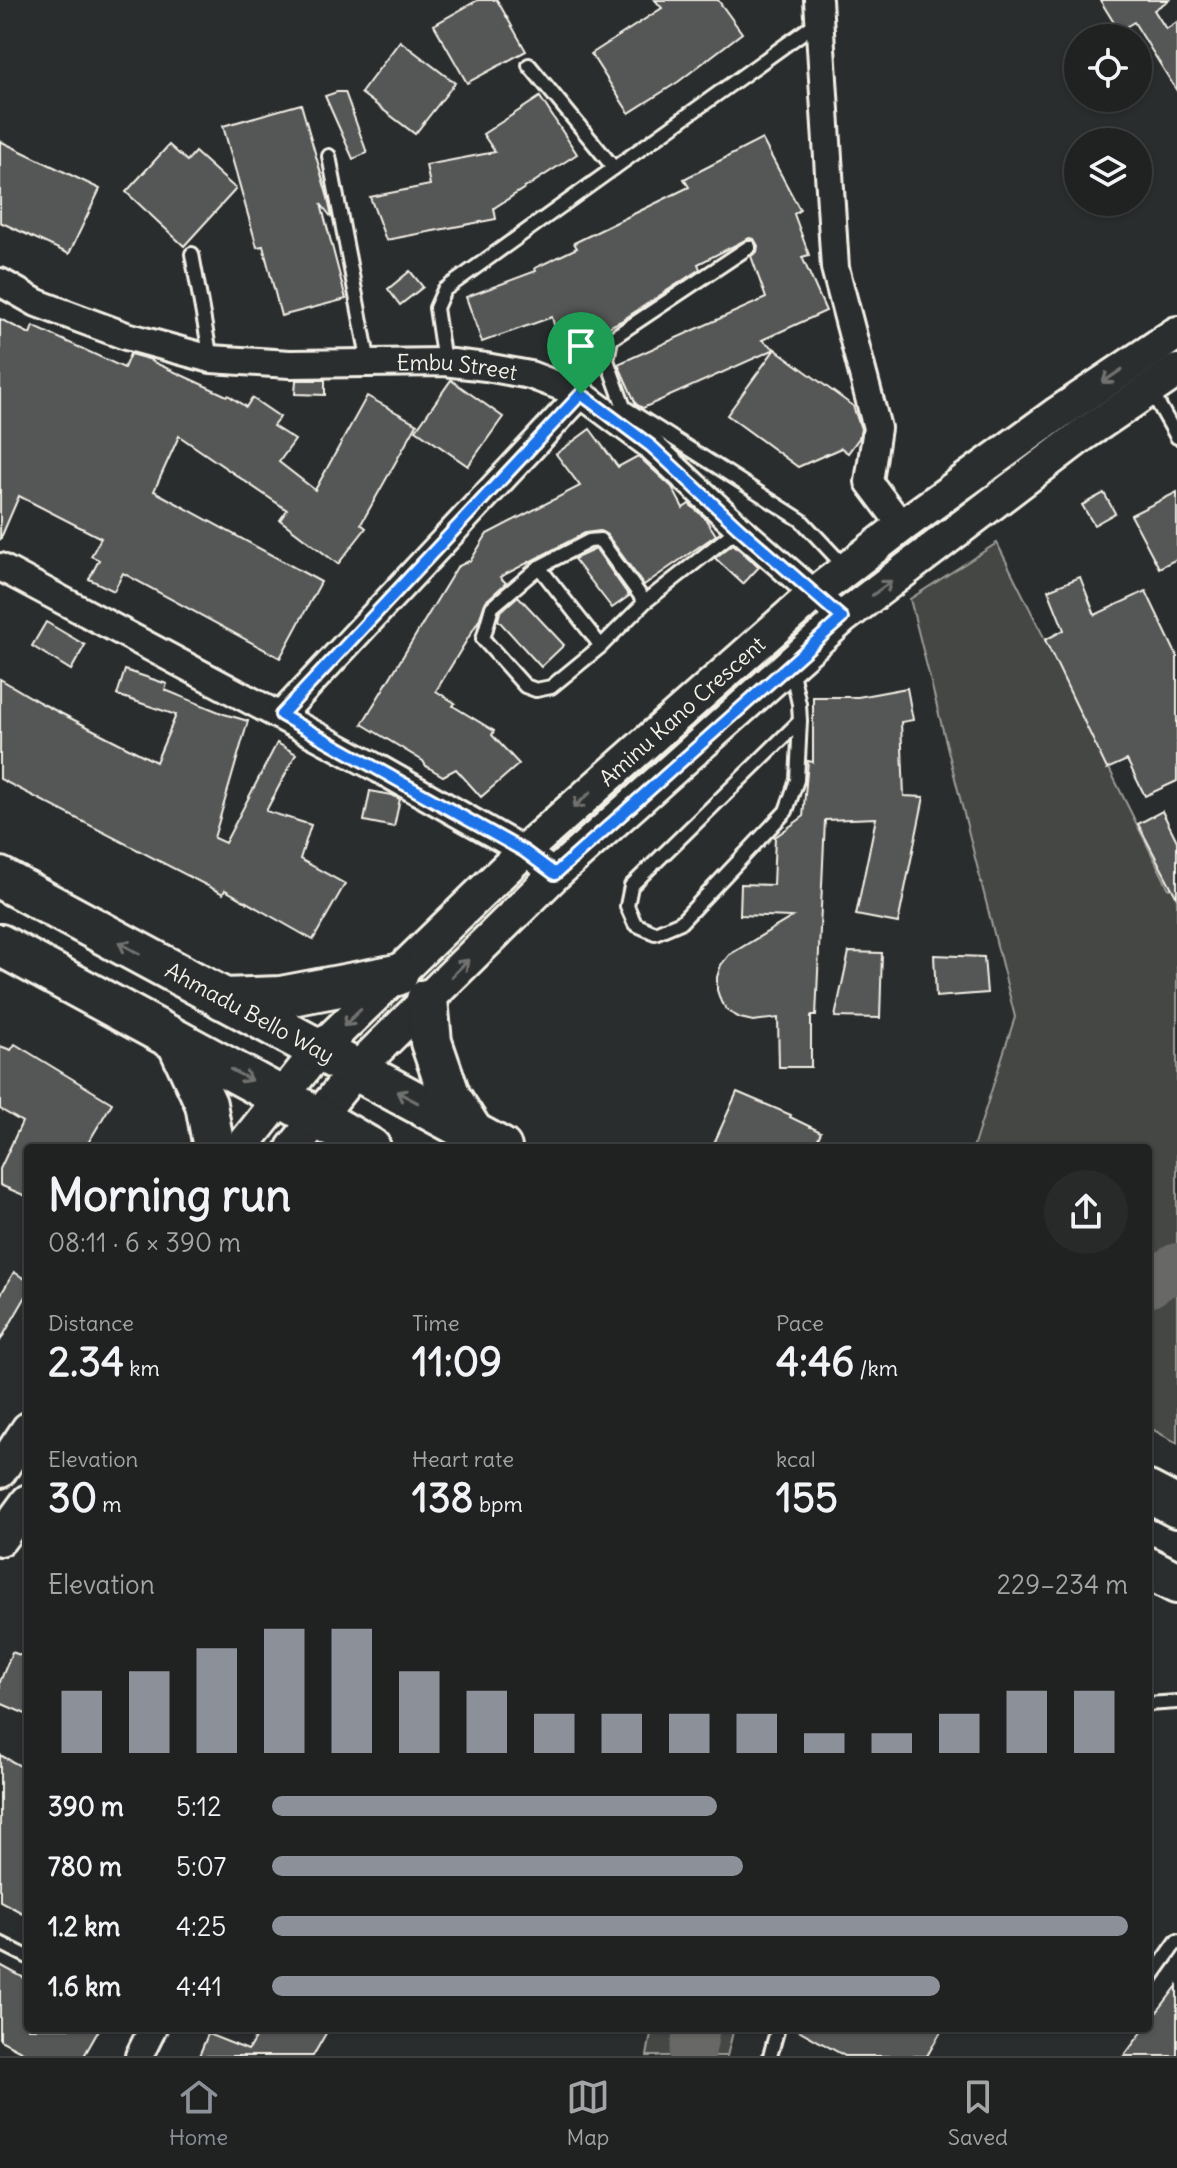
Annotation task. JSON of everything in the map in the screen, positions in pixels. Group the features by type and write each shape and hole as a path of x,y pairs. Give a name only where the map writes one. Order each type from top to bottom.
{"main road":[{"name":"Ahmadu Bello Way","path":"0,878 487,1140"},
{"path":"0,945 281,1097 305,1133 353,1144"},
{"path":"222,999 281,997 397,975"},
{"path":"427,1000 431,1042 450,1097 487,1140"},
{"path":"177,1041 206,1104 213,1144"},
{"path":"1152,1494 1177,1507"},
{"path":"1152,1570 1177,1583"}],"street":[{"path":"819,10 835,268 877,428 869,482 902,526"},
{"name":"Embu Street","path":"0,282 37,303 126,336 211,359 290,364 444,362 530,375 581,394 651,446 842,618"},
{"name":"Aminu Kano Crescent","path":"244,1144 318,1051 524,851 814,594 1058,413 1177,333"},
{"name":"Aminu Kano Crescent","path":"305,1133 356,1070 555,874 842,618 1081,436 1177,371"},
{"path":"281,715 581,394"},
{"path":"0,567 281,715 524,851 555,874"},
{"path":"0,1471 24,1438"},
{"path":"0,1539 24,1506"},
{"path":"139,2056 151,2032"}],"lane":[{"path":"444,362 436,308 444,290 614,168 819,10"},
{"path":"529,65 614,168"},
{"path":"329,156 369,363"},
{"path":"749,247 611,339 607,360 624,407 801,520 848,569"},
{"path":"192,254 211,359"},
{"path":"1150,389 1177,437"},
{"path":"645,602 600,540 589,541 539,567 492,607 483,639 525,686 536,690 551,687 601,646 645,602 739,528"},
{"path":"539,567 601,646"},
{"path":"790,665 800,721 797,780 786,811 681,922 655,933 635,924 627,906 631,886 800,721"},
{"path":"1154,1703 1177,1702"},
{"path":"1152,1976 1177,1941"},
{"path":"0,1943 24,1955"},
{"path":"770,2056 777,2032"}],"shaded area":[{"path":"997,543 1169,889 1177,885 1177,1443 1152,1429 1152,1144 974,1144 1015,1017 910,599"},
{"path":"651,2032 733,2032 727,2056 647,2056"}],"building":[{"path":"478,0 497,0 526,51 467,83 434,25"},
{"path":"655,0 718,0 742,33 678,82 629,113 591,54 662,8"},
{"path":"1100,0 1169,0 1154,10 1166,29 1177,22 1177,91 1152,51 1152,24 1115,24"},
{"path":"400,41 455,83 415,134 361,93"},
{"path":"345,92 367,153 353,159 325,96"},
{"path":"540,97 577,154 494,208 496,219 386,240 370,197 430,185 426,165 495,152 483,134"},
{"path":"301,104 328,198 332,218 321,204 346,299 281,316 263,246 257,247 223,126"},
{"path":"762,139 800,210 794,214 809,255 802,257 826,311 762,340 775,349 643,408 636,404 618,364 766,298 751,256 757,252 758,246 754,239 749,238 698,264 700,269 621,321 593,335 559,344 552,317 482,342 466,297 536,271 535,268 577,248 574,243 689,187 684,179"},
{"path":"0,141 100,189 69,254 0,222"},
{"path":"169,145 187,161 195,152 236,189 184,246 126,192"},
{"path":"410,271 423,287 400,305 388,289"},
{"path":"0,319 30,334 33,326 124,368 130,354 152,360 228,395 246,407 252,398 280,417 273,426 295,440 279,462 315,490 367,396 417,424 361,524 366,528 338,564 280,520 287,510 179,436 154,491 321,582 280,658 123,573 114,591 89,579 99,560 91,556 101,538 19,496 0,540"},
{"path":"775,349 853,406 861,429 859,438 848,453 841,448 798,467 727,415"},
{"path":"296,380 325,380 325,395 295,394"},
{"path":"451,380 503,417 468,466 416,430"},
{"path":"590,429 618,467 638,456 672,487 683,508 689,504 704,517 716,535 644,585 607,535 600,531 585,533 500,577 506,583 486,601 479,620 436,691 455,703 453,706 494,731 492,735 519,764 481,797 456,769 443,776 362,724 457,567 471,560 487,534 580,486 556,454"},
{"path":"1177,492 1177,559 1159,568 1131,515"},
{"path":"1104,493 1115,513 1094,525 1082,505"},
{"path":"733,544 759,567 743,584 715,558"},
{"path":"596,549 629,596 612,608 574,559"},
{"path":"1080,577 1095,615 1146,591 1177,656 1177,781 1145,796 1127,760 1107,769 1045,640 1064,630 1048,590"},
{"path":"518,596 564,645 541,667 498,620 500,612"},
{"path":"46,622 85,645 71,670 32,646"},
{"path":"125,670 167,684 165,690 248,721 214,838 225,843 277,743 296,754 266,811 311,825 300,859 345,884 313,940 225,890 223,894 0,779 0,679 156,762 176,715 117,695"},
{"path":"907,688 913,720 901,722 904,796 924,797 898,923 856,915 876,818 825,820 816,1016 811,1016 811,1067 779,1067 778,1018 753,1021 740,1018 729,1012 717,990 721,965 729,955 792,917 740,915 741,884 773,885 775,837 803,817 808,761 813,762 813,697 858,697"},
{"path":"370,791 400,799 394,827 364,821"},
{"path":"1162,811 1177,841 1177,898 1138,824"},
{"path":"849,952 882,953 880,1018 835,1017"},
{"path":"934,955 984,957 987,993 936,997"},
{"path":"15,1044 112,1103 87,1144 24,1144 24,1195 0,1185 0,1169 22,1122 0,1109 0,1046 11,1050"},
{"path":"737,1092 791,1115 821,1132 816,1144 714,1144"},
{"path":"14,1272 24,1278 24,1300 0,1341 0,1296"},
{"path":"12,1652 24,1656 24,1713 0,1703 0,1682"},
{"path":"0,1755 24,1768 24,1914 0,1901"},
{"path":"0,1965 24,1978 24,2032 98,2032 84,2056 30,2056 0,2040"},
{"path":"1177,1986 1177,2056 1124,2056 1142,2032 1152,2032 1152,2019"},
{"path":"259,2032 327,2032 313,2056 199,2056 208,2034 248,2050"},
{"path":"802,2032 941,2032 927,2056 845,2056"}],"waterway":[{"path":"1152,1282 1177,1266"},
{"path":"692,2056 696,2032"}],"route":[{"path":"581,394 651,446 842,618 555,874 524,851 281,715 581,394"}]}
